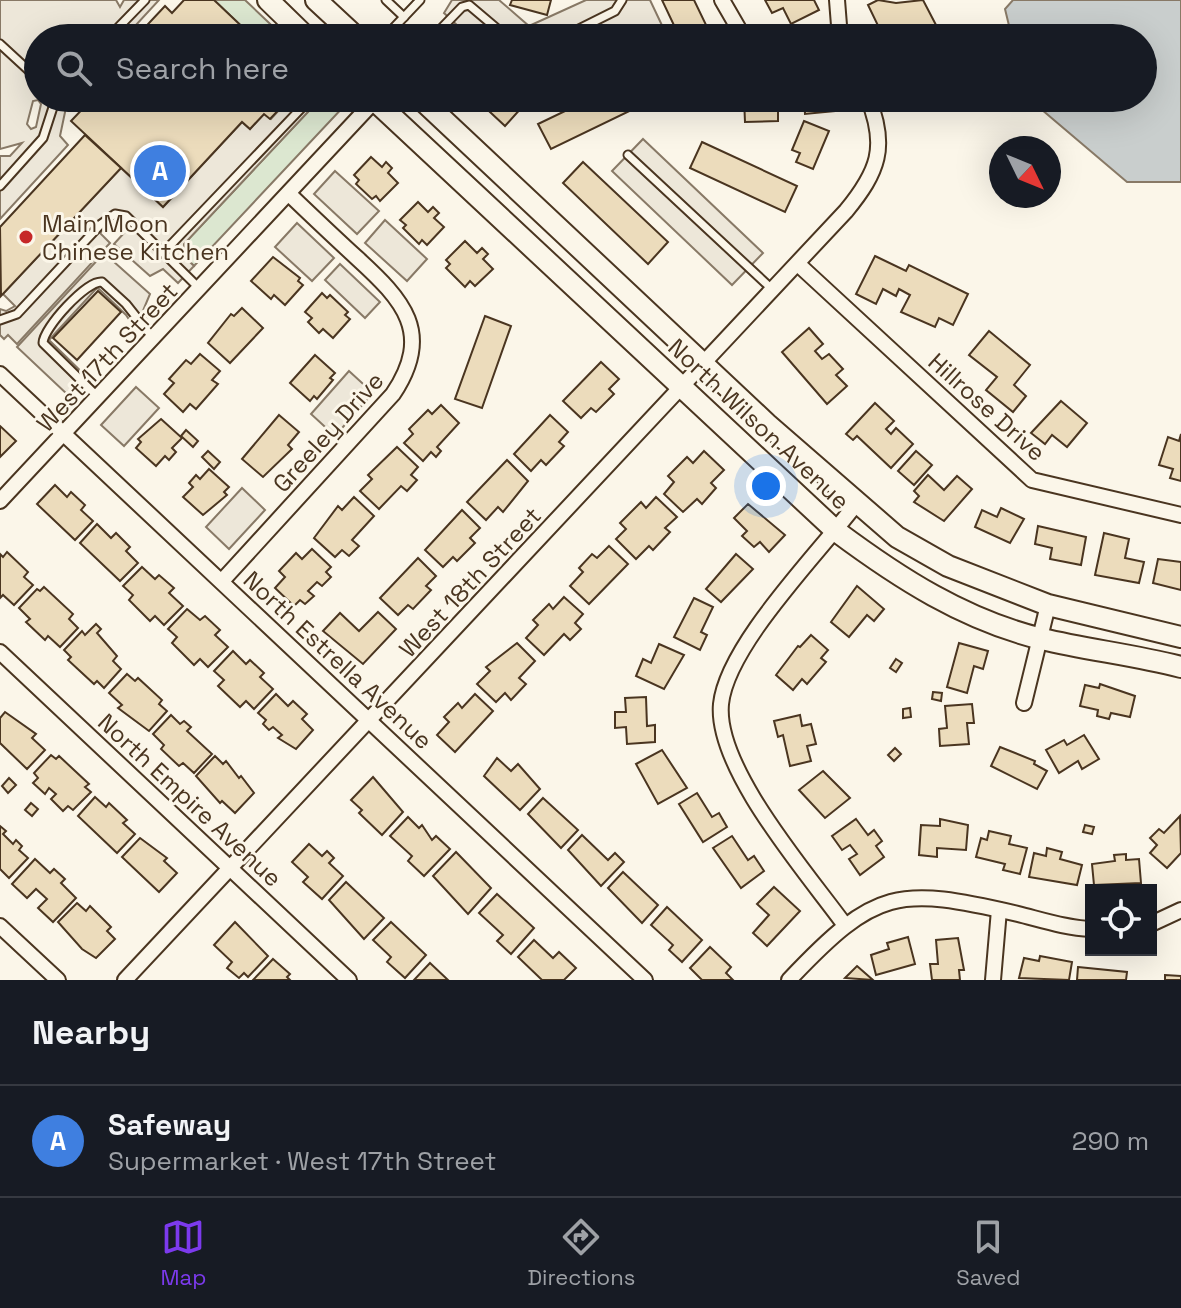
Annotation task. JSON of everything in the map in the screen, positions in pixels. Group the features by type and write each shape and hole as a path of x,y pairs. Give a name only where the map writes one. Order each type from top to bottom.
{"main road":[{"path":"268,0 293,24"},
{"path":"316,0 342,24"},
{"name":"North Wilson Avenue","path":"389,112 836,531 945,605 1039,638 1181,667"},
{"name":"North Wilson Avenue","path":"435,112 856,504 897,537 948,566 1048,605 1181,637"}],"street":[{"path":"722,0 736,24"},
{"path":"837,0 839,24"},
{"name":"West 17th Street","path":"0,501 66,435 363,112"},
{"path":"706,364 799,265 867,186 877,165 877,126 872,112"},
{"name":"Greeley Drive","path":"222,581 393,394 410,365 411,326 390,289 289,194"},
{"name":"Hillrose Drive","path":"799,265 1032,480 1181,515"},
{"name":"West 18th Street","path":"125,980 706,364"},
{"name":"North Estrella Avenue","path":"0,374 645,980"},
{"path":"844,924 745,783 726,741 721,704 731,671 765,616 856,504"},
{"path":"1024,703 1048,605"},
{"name":"North Empire Avenue","path":"0,652 349,980"},
{"path":"789,980 844,924 905,896 952,898 1085,928"},
{"path":"993,980 999,910"},
{"path":"1157,921 1181,910"},
{"path":"0,926 58,980"}],"lane":[{"path":"122,24 145,0"},
{"path":"386,0 404,17"},
{"path":"397,24 420,0"},
{"path":"589,24 615,11 622,0"},
{"path":"446,24 462,7 469,5 491,24"},
{"path":"0,44 24,66"},
{"path":"0,186 43,138 51,112"},
{"path":"163,253 298,112"},
{"path":"628,155 774,291"},
{"path":"0,320 17,314 111,215 126,216 201,289"},
{"path":"100,398 43,343 45,332 86,287 102,282 126,304 154,339"}],"green space":[{"path":"214,0 245,0 270,24 239,24"},
{"path":"308,112 339,112 194,266 185,257 184,244"}],"shaded area":[{"path":"0,0 116,0 120,7 124,0 159,0 137,24 24,24 24,112 30,112 27,124 31,129 36,127 39,112 65,112 60,136 68,145 0,219 0,156 10,156 22,143 0,149"},
{"path":"452,0 499,0 527,24 456,24 444,13"},
{"path":"586,0 650,0 661,24 533,24"},
{"path":"1013,0 1181,0 1181,182 1127,182 1044,112 1157,112 1157,24 1009,24 1005,9"},
{"path":"277,112 308,112 184,244 185,257 194,266 178,283 163,269 150,276 114,244 124,233 108,225 100,233 110,243 17,344 8,335 4,339 0,335 0,309 6,311 15,306 3,294 121,168 163,207 242,122 250,129 264,114 271,119"},
{"path":"643,139 763,253 732,285 612,171"},
{"path":"335,171 379,211 357,234 314,194"},
{"path":"385,220 427,259 407,281 365,243"},
{"path":"297,223 334,258 312,281 275,247"},
{"path":"104,253 150,294 142,313 147,319 136,330 126,315 98,288 95,290 49,340 91,381 69,396 17,347"},
{"path":"340,264 380,302 365,318 325,280"},
{"path":"349,371 373,393 335,436 311,414"},
{"path":"136,387 159,408 124,446 101,425"},
{"path":"242,488 265,510 229,549 206,527"}],"building":[{"path":"184,0 214,0 239,24 148,24 165,6 172,13"},
{"path":"512,0 551,0 547,15 510,5"},
{"path":"662,0 694,0 706,24 673,24"},
{"path":"765,0 814,0 819,10 791,24 783,8 772,13"},
{"path":"878,0 896,3 923,0 935,24 877,24 868,5"},
{"path":"80,112 277,112 270,119 264,114 250,129 242,122 163,207 71,121"},
{"path":"490,112 518,112 505,126"},
{"path":"563,112 627,112 551,149 538,124"},
{"path":"745,112 778,112 778,121 745,122"},
{"path":"804,121 829,131 813,169 796,162 800,153 792,150"},
{"path":"85,135 121,168 1,296 0,227"},
{"path":"702,142 797,186 785,212 690,168"},
{"path":"371,157 382,167 386,162 392,168 388,173 398,183 380,201 376,196 372,199 356,184 359,180 354,175"},
{"path":"583,162 668,242 648,264 563,183"},
{"path":"418,202 428,212 433,207 439,213 434,218 444,227 427,245 422,240 419,244 403,228 406,225 400,220"},
{"path":"465,241 477,253 482,248 488,254 483,259 493,269 475,286 470,281 465,287 446,268 450,264 446,260"},
{"path":"875,256 906,271 909,265 968,294 953,325 939,318 935,327 901,312 910,295 899,289 896,296 883,289 876,304 856,294"},
{"path":"273,257 300,278 298,281 303,285 285,305 274,295 271,299 251,281"},
{"path":"98,291 121,312 77,360 53,338"},
{"path":"322,293 327,298 330,295 348,312 345,315 350,319 333,338 323,329 319,333 308,322 312,318 305,312"},
{"path":"242,308 263,328 230,363 208,343 231,314 234,316"},
{"path":"485,316 511,326 482,408 455,399"},
{"path":"809,328 823,344 815,351 822,359 829,354 843,369 836,375 847,386 827,404 782,352"},
{"path":"989,331 1030,365 1014,385 1026,396 1013,412 986,390 997,377 969,355"},
{"path":"200,354 220,371 212,380 218,384 196,409 190,404 183,412 164,394 174,383 169,379 186,360 191,364"},
{"path":"315,355 335,373 317,399 314,396 310,401 290,383"},
{"path":"601,362 619,379 609,389 614,394 596,412 591,408 581,418 563,401"},
{"path":"1061,401 1087,423 1067,447 1052,435 1045,444 1031,433"},
{"path":"875,403 894,421 886,429 891,434 896,428 913,444 891,468 857,436 853,440 846,434"},
{"path":"441,405 459,423 437,447 441,451 436,457 431,452 423,461 404,443 413,434 409,429 428,410 432,414"},
{"path":"279,415 299,432 288,445 292,449 263,477 242,459"},
{"path":"550,415 568,432 559,442 564,446 546,465 541,460 531,471 514,454"},
{"path":"161,419 182,438 172,448 176,452 169,460 165,456 156,466 136,448 141,442 138,439"},
{"path":"0,426 16,441 0,457"},
{"path":"186,430 198,441 193,447 181,436"},
{"path":"1181,434 1181,481 1170,478 1173,469 1159,465 1168,437 1179,441"},
{"path":"397,447 418,467 411,475 417,480 407,491 401,486 379,509 360,491 372,479 368,475"},
{"path":"208,451 220,462 214,469 202,457"},
{"path":"704,451 724,470 711,483 716,488 702,504 697,499 683,512 664,494 674,482 668,476 687,457 693,463"},
{"path":"916,451 932,465 914,485 898,471"},
{"path":"507,460 528,481 503,512 498,507 486,520 467,502"},
{"path":"209,469 229,487 224,492 227,495 203,515 183,497 193,487 189,483 196,475 200,479"},
{"path":"928,475 944,490 957,476 972,489 944,521 914,502 919,496 914,491"},
{"path":"55,485 67,497 71,492 85,505 81,510 93,521 75,540 37,504"},
{"path":"354,497 374,516 352,540 359,546 349,556 342,550 335,557 314,538 338,506 342,510"},
{"path":"656,497 677,517 665,528 670,532 653,550 649,546 636,559 616,539 626,529 620,523 641,502 646,508"},
{"path":"748,504 785,535 769,552 760,542 754,547 742,536 747,531 734,518"},
{"path":"1001,508 1024,519 1010,543 975,527 982,510 997,517"},
{"path":"462,510 480,528 470,538 475,543 457,561 453,557 443,567 425,550"},
{"path":"97,524 111,538 116,533 130,547 126,551 138,563 120,581 80,543"},
{"path":"1038,526 1086,537 1081,565 1050,559 1052,548 1035,544"},
{"path":"1104,533 1129,539 1125,558 1144,562 1139,583 1095,575"},
{"path":"609,546 628,564 589,604 570,586 583,572 579,568 592,554 597,558"},
{"path":"312,549 331,567 326,572 331,577 322,586 317,582 308,591 314,596 305,604 300,600 294,606 275,588 285,577 279,571 296,553 302,559"},
{"path":"7,552 28,572 24,577 33,585 14,605 3,595 0,598 0,554 3,557"},
{"path":"736,554 753,569 721,602 706,589"},
{"path":"418,558 436,576 426,586 431,590 413,609 408,605 398,615 380,598"},
{"path":"1158,559 1181,562 1181,590 1153,583"},
{"path":"142,567 155,579 159,575 174,588 169,593 183,606 164,625 155,616 150,621 129,600 133,595 123,586"},
{"path":"857,586 884,609 874,621 867,615 849,637 831,622"},
{"path":"44,587 73,614 69,619 78,628 60,647 48,636 45,640 26,622 30,619 19,608 37,589 40,591"},
{"path":"564,597 583,614 575,623 581,629 570,640 564,634 544,655 526,638 538,625 533,620 549,604 553,609"},
{"path":"694,598 713,607 701,632 707,635 700,650 674,637"},
{"path":"187,609 200,620 205,616 220,630 215,635 228,647 208,667 200,659 194,665 172,643 177,637 168,629"},
{"path":"378,612 396,629 363,664 323,631 340,613 359,631"},
{"path":"96,624 101,629 97,633 117,656 113,661 121,669 104,688 97,681 94,684 68,660 71,657 64,650 82,631 85,635"},
{"path":"811,635 828,650 821,658 826,662 807,684 802,679 793,690 776,675 798,646"},
{"path":"517,643 535,661 519,678 526,684 511,700 505,693 496,702 477,684 490,671 486,667"},
{"path":"959,643 988,651 983,669 974,666 967,693 947,687"},
{"path":"659,644 684,655 664,689 636,676 643,659 651,663"},
{"path":"233,651 246,664 250,660 264,673 260,677 273,689 254,709 246,701 240,707 218,686 224,680 214,671"},
{"path":"896,659 902,663 896,672 890,668"},
{"path":"127,674 135,681 138,678 162,700 159,704 167,711 149,731 118,708 122,705 109,693"},
{"path":"1100,684 1135,696 1130,717 1111,713 1109,719 1097,716 1098,710 1080,706 1085,685 1099,688"},
{"path":"933,692 942,693 941,701 932,699"},
{"path":"276,694 288,706 293,701 307,714 302,719 313,730 296,749 278,738 282,735 273,727 269,730 263,724 266,720 258,713"},
{"path":"475,694 493,711 455,752 437,735 449,722 444,717 458,703 462,708"},
{"path":"646,697 647,726 655,725 655,742 627,744 626,727 615,728 615,712 626,712 625,698"},
{"path":"972,704 974,723 967,723 969,744 940,746 939,729 947,728 945,706"},
{"path":"910,708 911,717 903,718 903,709"},
{"path":"5,712 36,734 32,738 45,750 27,769 0,743 0,718"},
{"path":"171,715 180,724 184,721 191,727 187,731 212,754 194,773 183,763 179,766 161,749 164,745 153,734"},
{"path":"800,715 802,726 811,724 816,744 807,746 811,761 790,766 783,735 778,737 774,721"},
{"path":"1084,735 1099,759 1082,769 1078,761 1059,773 1046,750 1064,740 1067,745"},
{"path":"1000,747 1035,761 1034,764 1047,771 1037,789 991,766"},
{"path":"895,748 901,754 894,761 888,755"},
{"path":"662,750 687,788 658,804 636,764"},
{"path":"51,755 56,759 59,756 89,784 85,787 91,792 73,810 68,806 63,811 51,799 56,794 49,788 45,794 33,783 38,778 34,773"},
{"path":"215,756 223,764 226,761 254,793 235,813 222,801 220,803 196,776"},
{"path":"497,758 511,771 518,764 540,789 520,810 484,776"},
{"path":"823,771 850,798 825,818 799,790"},
{"path":"373,777 403,812 382,835 359,813 362,810 351,800"},
{"path":"9,778 16,785 8,793 2,786"},
{"path":"697,793 712,817 719,813 727,827 703,842 679,804"},
{"path":"95,797 106,807 109,803 127,820 123,823 135,834 117,853 78,816"},
{"path":"543,798 578,830 561,848 528,814"},
{"path":"31,803 38,809 32,816 25,810"},
{"path":"1180,816 1181,853 1167,868 1150,853 1157,845 1150,838 1159,829 1164,833"},
{"path":"408,817 419,828 422,825 432,840 436,836 450,849 424,876 408,861 412,856 390,836"},
{"path":"856,819 868,835 874,830 882,841 876,846 884,857 860,875 849,859 857,854 850,845 842,850 832,836"},
{"path":"940,819 968,825 966,850 937,848 937,857 919,855 921,825 940,826"},
{"path":"1085,825 1094,827 1092,834 1083,832"},
{"path":"0,826 13,844 16,840 22,846 19,850 28,858 9,878 0,869"},
{"path":"989,831 1011,836 1009,844 1027,848 1020,874 1003,870 1005,864 976,857 981,838 987,840"},
{"path":"582,835 608,860 615,853 624,862 601,886 568,850"},
{"path":"732,836 748,860 754,856 764,871 741,888 713,848"},
{"path":"140,838 167,858 164,861 177,873 159,892 122,857"},
{"path":"309,844 322,856 327,851 334,858 329,863 343,876 322,899 303,882 308,877 292,862"},
{"path":"1047,848 1062,852 1060,859 1082,865 1077,885 1029,877 1034,853 1046,856"},
{"path":"456,852 491,888 468,914 433,876"},
{"path":"1126,854 1126,860 1139,859 1141,883 1094,884 1092,864 1115,861 1114,855"},
{"path":"35,859 50,873 54,869 65,879 61,883 76,898 53,922 38,908 47,899 36,889 27,898 12,884"},
{"path":"623,872 658,905 642,923 608,888"},
{"path":"346,882 384,918 364,939 329,900"},
{"path":"774,887 800,911 767,946 753,933 769,915 757,904"},
{"path":"497,894 534,928 511,954 497,941 503,935 479,913"},
{"path":"77,903 86,911 90,906 111,927 107,931 115,939 96,958 82,949 58,922"},
{"path":"667,907 702,940 682,962 669,950 673,945 651,925"},
{"path":"235,922 268,956 248,977 244,973 239,978 227,968 232,962 214,945"},
{"path":"391,922 426,955 405,978 387,962 391,957 373,940"},
{"path":"908,937 915,964 876,975 871,955 889,949 887,943"},
{"path":"958,938 964,970 959,970 960,980 932,980 930,964 938,964 936,940"},
{"path":"534,940 553,958 559,952 576,968 564,980 542,980 518,957"},
{"path":"710,947 731,967 726,973 733,980 702,980 690,968"},
{"path":"1040,956 1072,962 1069,980 1019,978 1024,958 1039,961"},
{"path":"273,959 290,974 287,977 290,980 253,980"},
{"path":"430,963 448,980 414,980"},
{"path":"857,966 873,980 845,978"},
{"path":"1078,967 1127,972 1126,980 1077,980"},
{"path":"1165,975 1181,976 1181,980 1165,980"}],"place":[{"name":"Safeway","path":"160,171"},
{"name":"Main Moon Chinese Kitchen","path":"26,237"}]}
